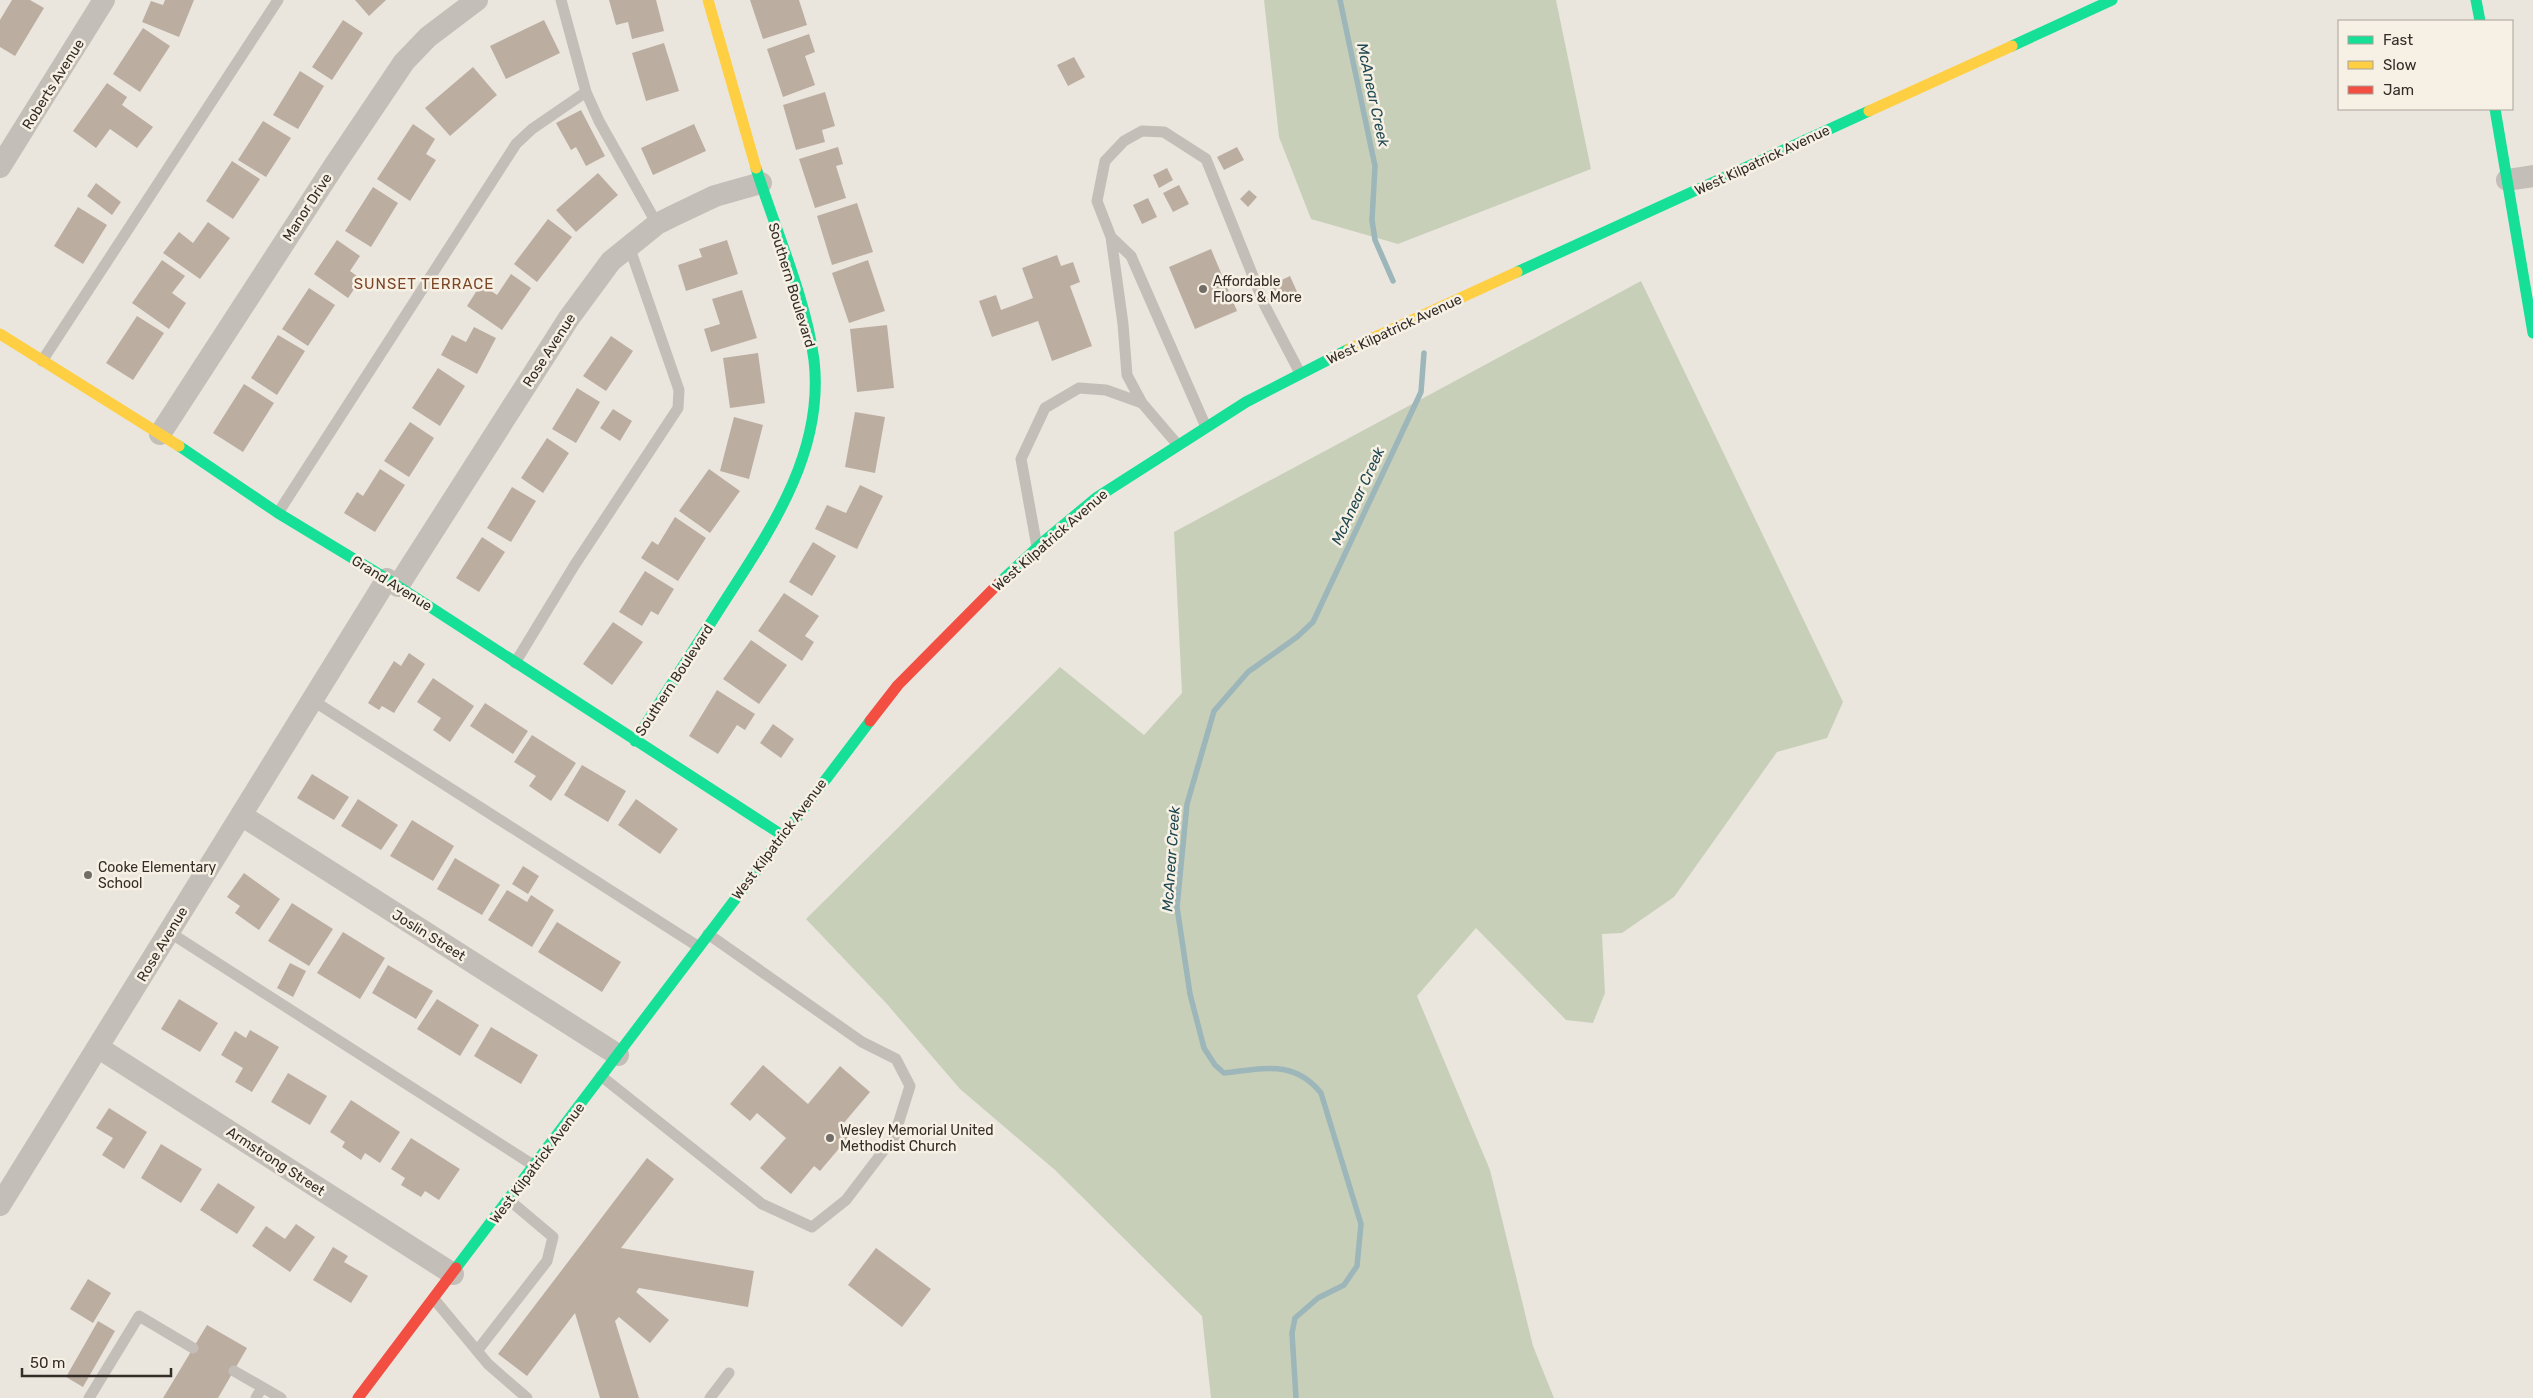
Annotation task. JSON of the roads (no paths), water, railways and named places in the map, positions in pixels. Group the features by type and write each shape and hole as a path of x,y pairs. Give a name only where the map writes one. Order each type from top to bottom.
{"main road":[{"name":"Southern Boulevard","path":"635,741 774,523 792,487 805,448 813,409 815,377 811,342 761,183 708,0"},
{"name":"West Kilpatrick Avenue","path":"358,1398 535,1166 782,835 898,685 971,609 1037,548 1096,498 1177,444 1300,373 1421,315 2112,0"},
{"path":"2476,0 2480,20"},
{"path":"2495,110 2533,333"},
{"name":"Grand Avenue","path":"0,334 160,434 278,513 392,582 782,835"}],"street":[{"name":"Roberts Avenue","path":"0,167 104,0"},
{"name":"Manor Drive","path":"160,434 400,68 426,39 452,16 477,0"},
{"path":"2507,180 2533,176"},
{"name":"Rose Avenue","path":"0,1206 312,700 569,318 611,261 657,224 700,202 732,190 761,183"},
{"name":"Joslin Street","path":"241,815 618,1055"},
{"name":"Armstrong Street","path":"99,1048 453,1274"}],"lane":[{"path":"42,362 278,0"},
{"path":"561,0 586,92 599,121 657,224"},
{"path":"278,513 516,144 532,129 586,92"},
{"path":"1177,444 1142,403 1126,375 1123,324 1111,237 1097,201 1104,161 1124,141 1142,131 1164,132 1206,159 1265,306 1300,373"},
{"path":"1111,237 1130,256 1206,427"},
{"path":"515,663 574,566 678,408 679,390 629,246"},
{"path":"1037,548 1021,459 1045,408 1079,388 1106,390 1142,403"},
{"path":"312,700 699,947"},
{"path":"169,932 535,1166"},
{"path":"601,1076 762,1204 812,1228 846,1200 882,1153 894,1137 910,1086 896,1059 862,1042 708,934"},
{"path":"477,1351 547,1261 553,1237 509,1200"},
{"path":"434,1299 488,1364 527,1398"},
{"path":"89,1398 139,1316 193,1348"},
{"path":"234,1371 281,1398"},
{"path":"710,1398 729,1373"},
{"path":"256,1398 262,1387"}],"waterway":[{"name":"McAnear Creek","path":"1340,0 1375,166 1372,220 1375,240 1393,281"},
{"name":"McAnear Creek","path":"1296,1398 1292,1333 1295,1318 1318,1298 1344,1285 1357,1266 1361,1224 1321,1093 1300,1075 1288,1071 1264,1069 1224,1073 1215,1065 1204,1048 1190,994 1177,907 1187,804 1214,711 1248,672 1297,637 1313,622 1421,392 1424,353"}],"place":[{"name":"Affordable Floors & More","path":"1203,289"},
{"name":"Cooke Elementary School","path":"88,875"},
{"name":"Wesley Memorial United Methodist Church","path":"830,1138"}],"district":[{"name":"SUNSET TERRACE","path":"424,284"}]}
